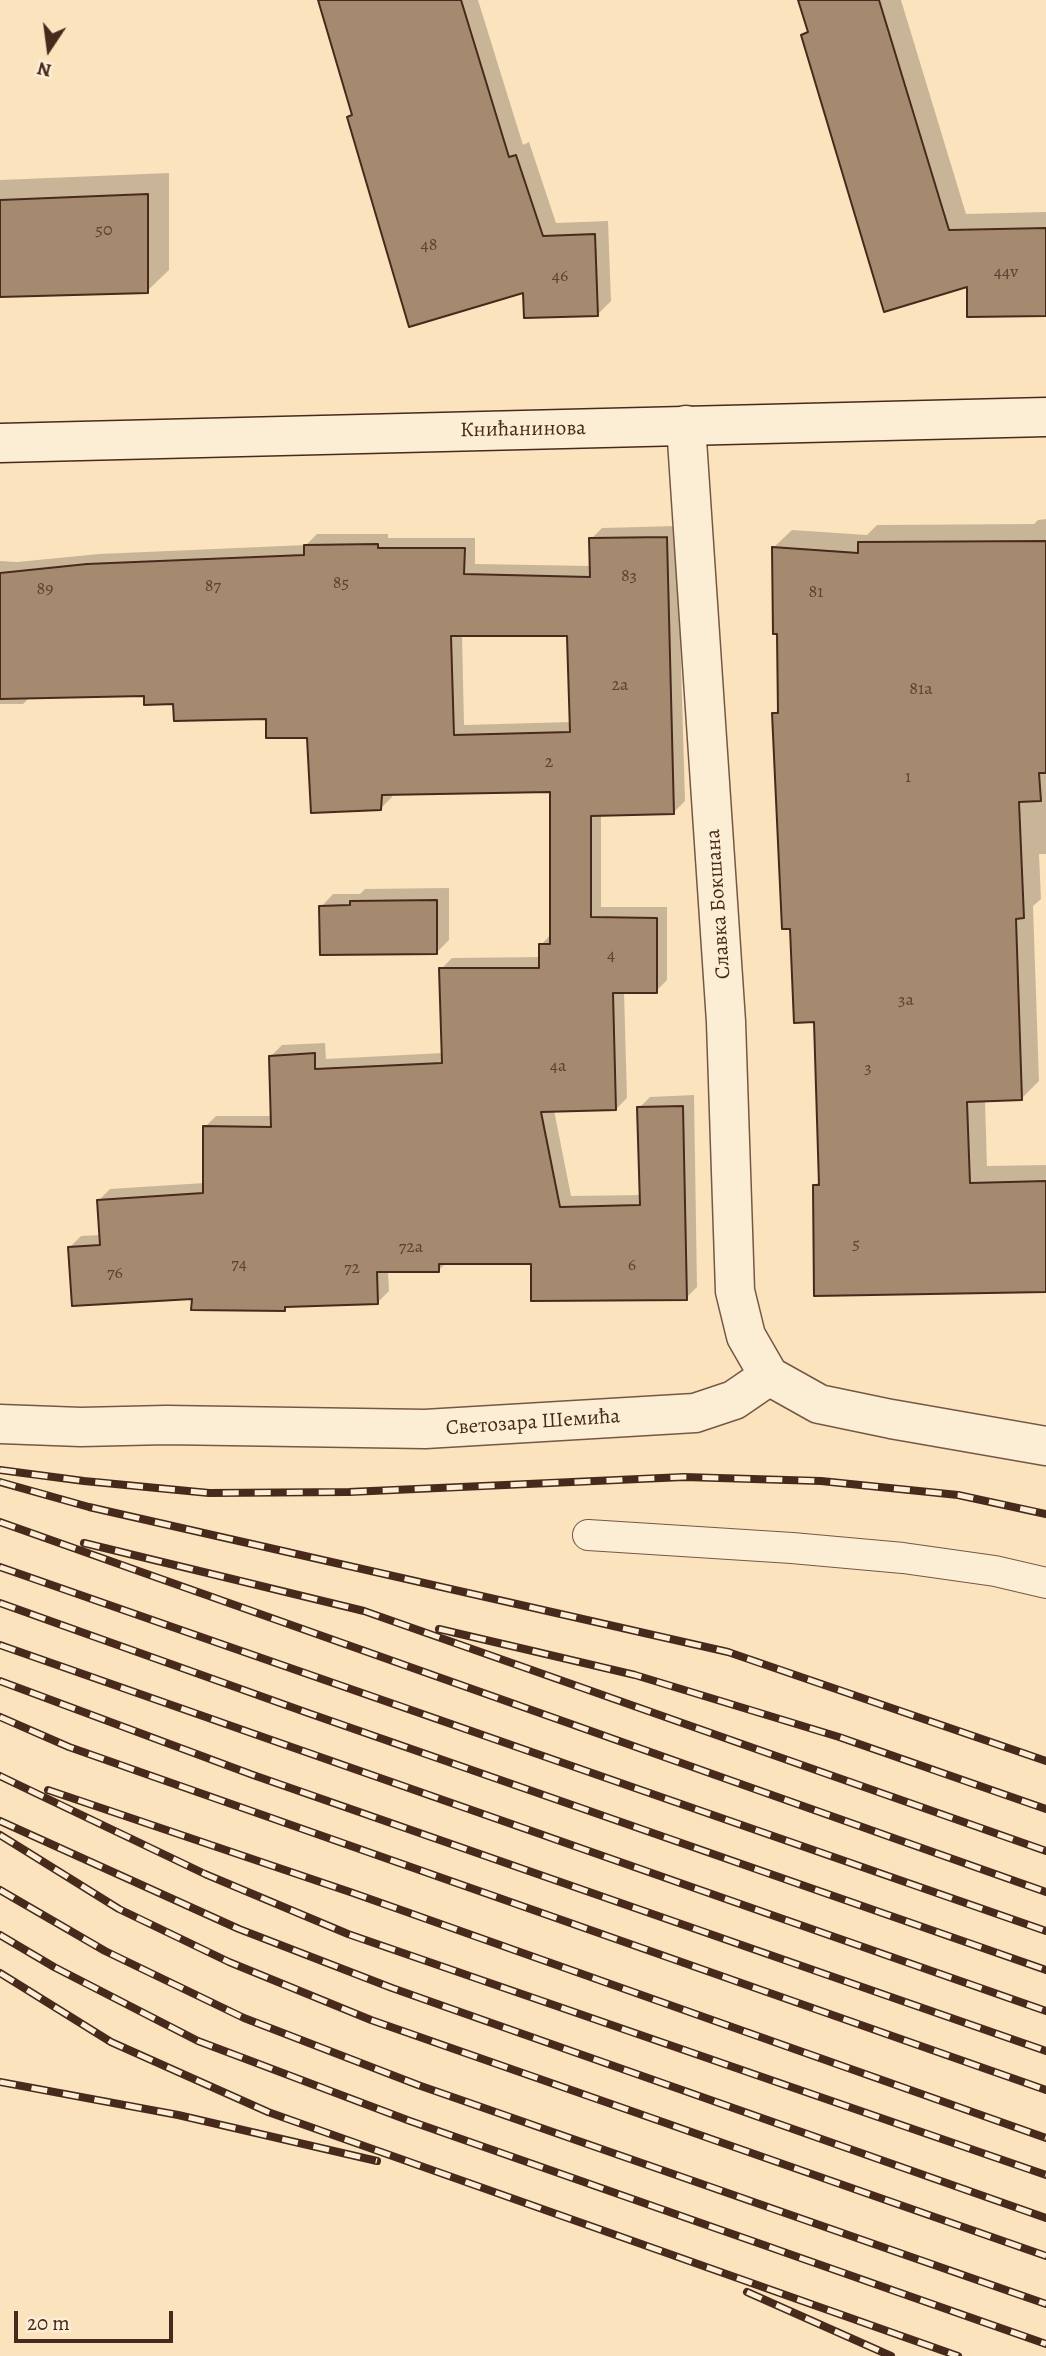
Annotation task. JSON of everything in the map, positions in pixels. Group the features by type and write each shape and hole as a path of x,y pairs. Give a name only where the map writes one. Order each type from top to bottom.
{"street":[{"name":"Книћанинова","path":"0,443 1046,417"},
{"name":"Славка Бокшана","path":"686,425 726,1022 735,1291 746,1336 769,1376"},
{"name":"Светозара Шемића","path":"0,1424 425,1429 695,1413 734,1400 769,1376"},
{"path":"769,1376 819,1404 1046,1446"}],"lane":[{"path":"588,1535 903,1558 996,1571 1046,1583"}],"building":[{"path":"318,0 461,0 509,157 516,155 543,236 595,234 598,316 524,318 523,293 409,327 347,117 352,115"},
{"path":"798,0 879,0 949,230 1046,228 1046,316 967,317 967,287 884,312 801,35 808,32"},
{"path":"148,194 148,293 0,297 0,200"},
{"path":"667,537 674,814 591,816 591,917 657,918 657,993 613,993 616,1110 541,1112 560,1207 640,1205 637,1107 683,1106 687,1300 531,1301 531,1264 439,1264 439,1272 377,1272 378,1304 285,1307 285,1311 191,1310 192,1299 72,1306 68,1247 100,1245 97,1200 203,1193 203,1126 271,1127 269,1056 315,1053 315,1069 442,1063 439,968 539,968 539,944 550,944 550,792 382,795 381,810 311,813 307,738 266,738 266,719 174,721 173,704 144,705 144,696 0,699 0,573 87,564 304,555 304,545 378,544 378,548 465,548 464,574 590,577 589,538","holes":["451,636 567,636 570,732 454,735"]},
{"path":"1046,541 1046,773 1039,773 1041,801 1019,802 1024,918 1016,919 1022,1100 967,1102 970,1183 1046,1181 1046,1292 814,1296 813,1185 819,1185 814,1022 794,1023 790,929 782,929 772,713 778,713 777,634 773,634 772,547 858,553 858,542"},
{"path":"437,900 437,954 320,955 319,906 350,905 350,901"}],"railway":[{"path":"0,1470 209,1493 349,1492 684,1477 821,1481 958,1495 1046,1514"},
{"path":"0,1482 89,1507 728,1652 1046,1761"},
{"path":"0,1522 1046,1892"},
{"path":"84,1543 364,1611 1046,1851"},
{"path":"0,1567 1046,1931"},
{"path":"0,1603 1046,1970"},
{"path":"439,1629 635,1675 839,1737 1046,1809"},
{"path":"0,1645 1046,2011"},
{"path":"0,1681 253,1775 1046,2051"},
{"path":"0,1717 69,1747 1046,2090"},
{"path":"0,1776 205,1874 348,1934 1046,2175"},
{"path":"48,1790 353,1893 1046,2138"},
{"path":"0,1821 239,1929 392,1988 1046,2218"},
{"path":"0,1835 119,1909 229,1962 371,2020 1046,2256"},
{"path":"0,1890 105,1951 244,2018 418,2085 1046,2304"},
{"path":"0,1935 54,1967 198,2041 410,2121 1046,2344"},
{"path":"0,1973 111,2042 268,2112 958,2356"},
{"path":"0,2082 178,2115 377,2161"},
{"path":"747,2292 891,2356"}]}
